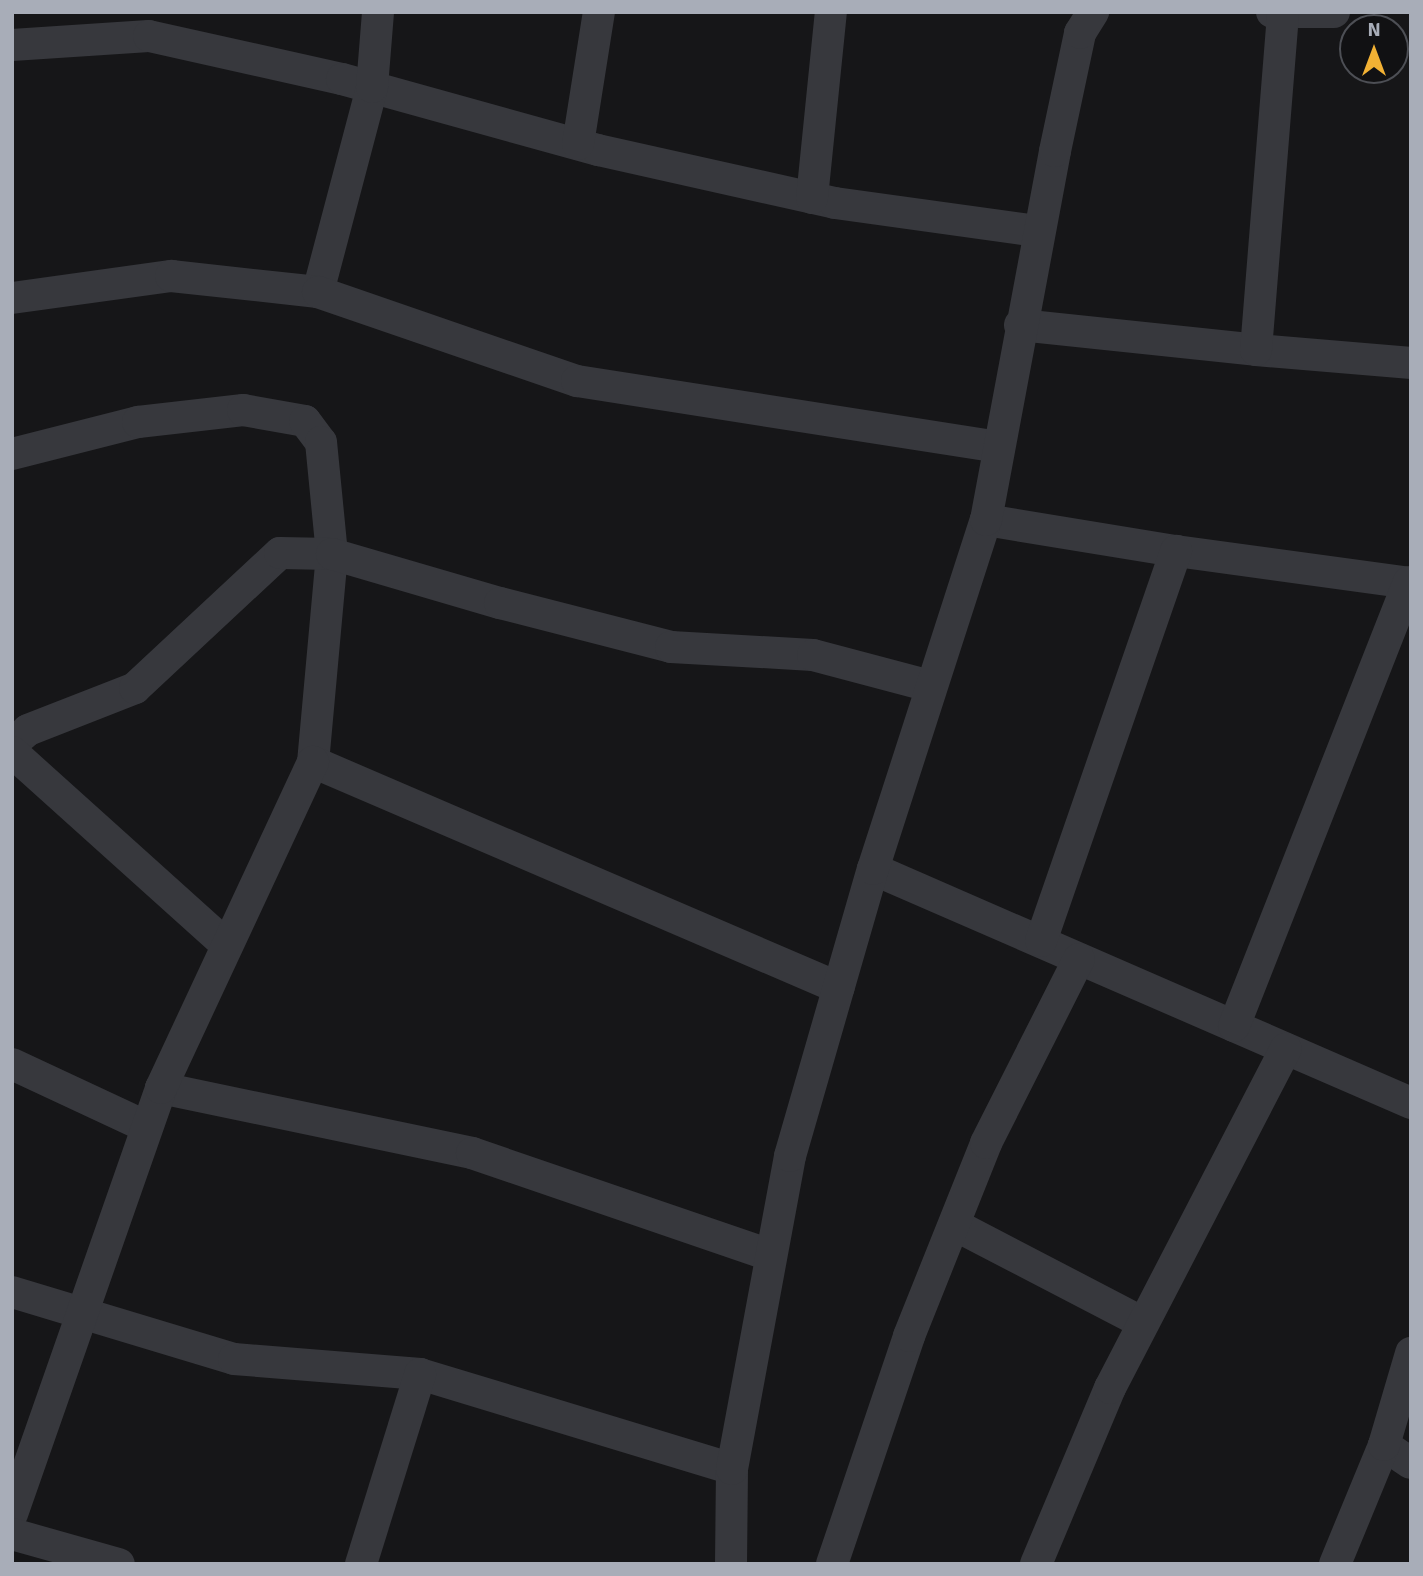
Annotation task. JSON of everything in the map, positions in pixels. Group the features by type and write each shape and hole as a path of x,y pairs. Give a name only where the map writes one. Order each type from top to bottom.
{"street":[{"path":"318,292 372,87 378,12"},
{"path":"578,144 599,12"},
{"path":"812,198 831,12"},
{"path":"1256,350 1279,13 1335,12"},
{"path":"731,1564 732,1469 790,1156 873,869 930,686 986,520 1038,231 1083,19"},
{"path":"12,45 151,24 578,144 812,198 1038,231"},
{"path":"12,298 171,276 318,292 577,381 999,447"},
{"path":"1020,325 1411,363"},
{"path":"12,454 138,422 243,410 305,421 321,442 332,554 313,762 161,1087 12,1514"},
{"path":"986,520 1176,551 1410,582 1234,1026"},
{"path":"1041,941 1176,551"},
{"path":"12,744 29,730 135,688 280,553 332,554 500,603 671,647 813,655 930,686"},
{"path":"12,752 226,945"},
{"path":"313,762 839,988"},
{"path":"873,869 1411,1103"},
{"path":"832,1564 909,1336 986,1143 1080,959"},
{"path":"1037,1564 1110,1388 1286,1049"},
{"path":"12,1064 147,1127"},
{"path":"161,1087 472,1153 770,1255"},
{"path":"955,1225 1143,1323"},
{"path":"12,1292 234,1359 420,1374 732,1469"},
{"path":"1335,1564 1384,1445 1411,1353"},
{"path":"361,1564 420,1374"},
{"path":"1384,1445 1411,1463"},
{"path":"12,1534 119,1564"}]}
